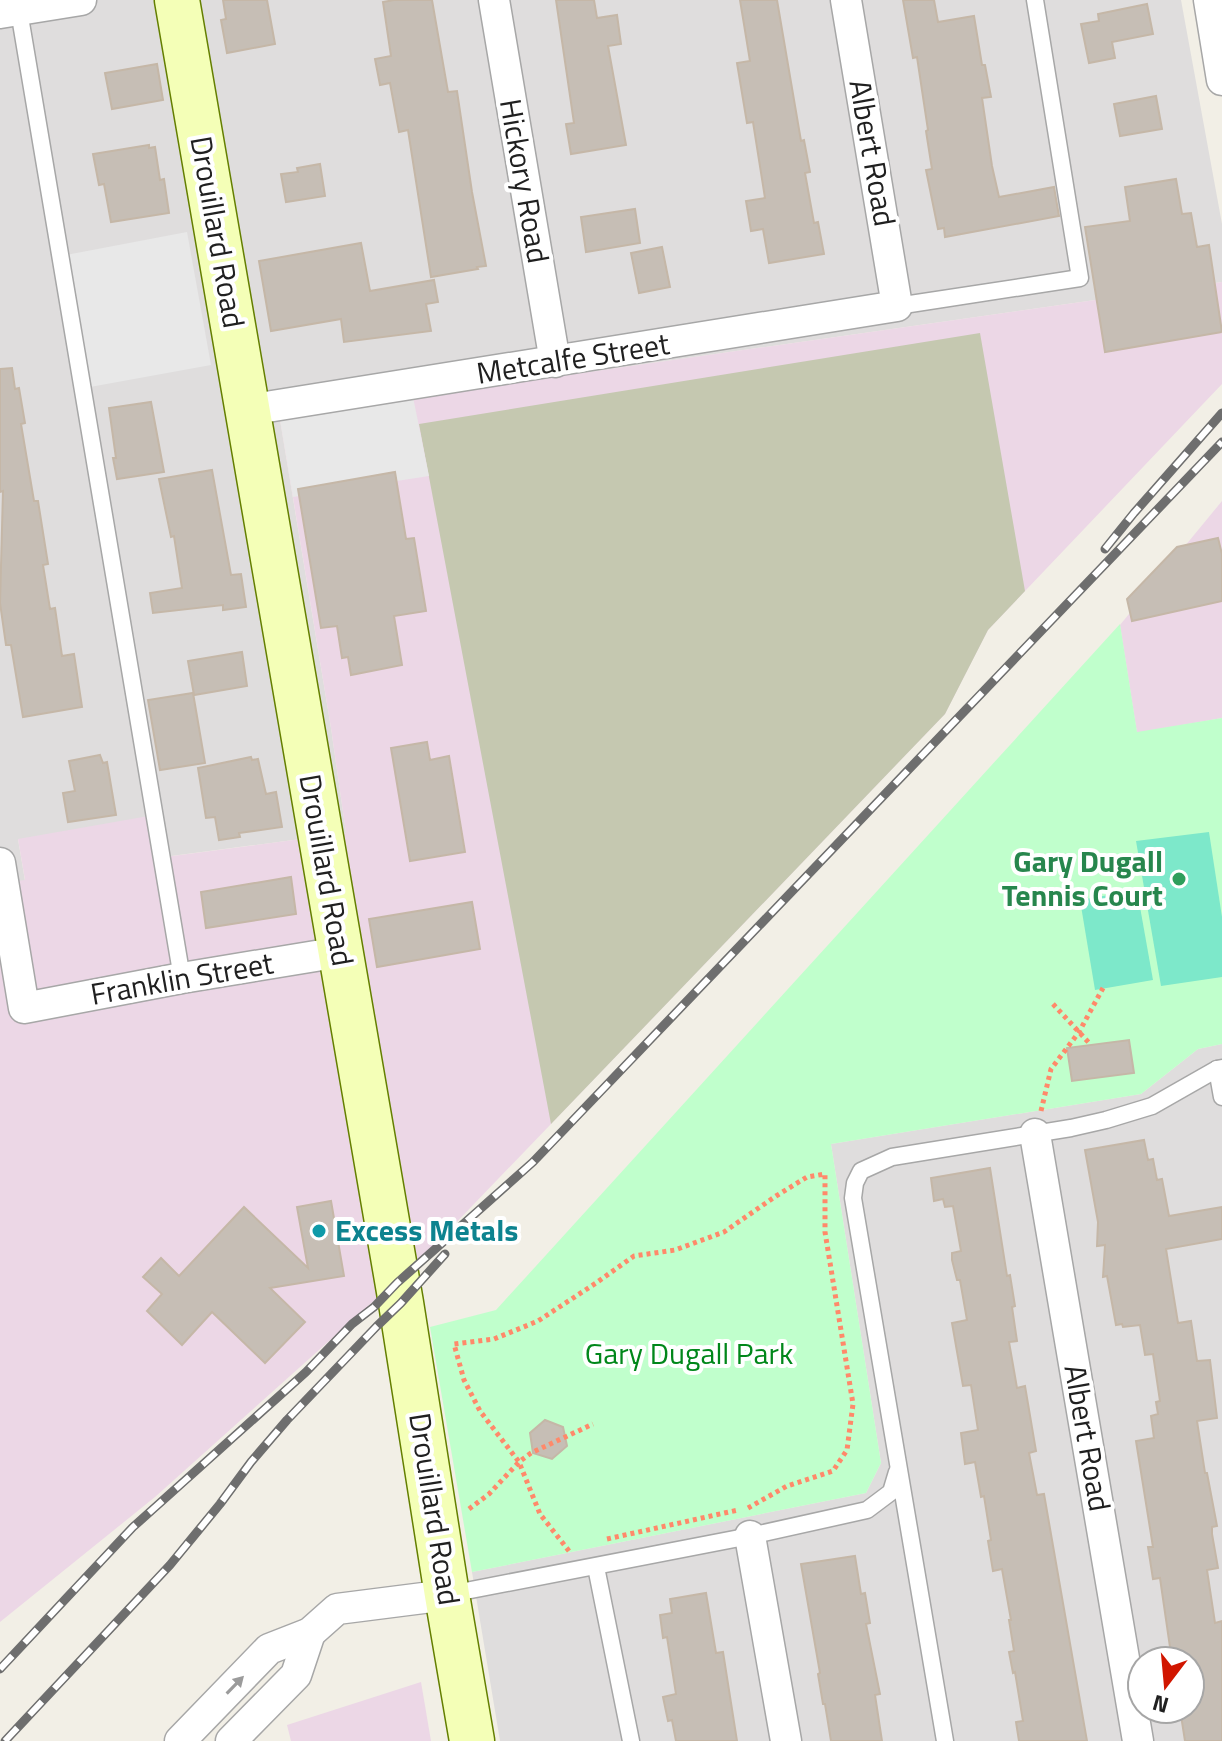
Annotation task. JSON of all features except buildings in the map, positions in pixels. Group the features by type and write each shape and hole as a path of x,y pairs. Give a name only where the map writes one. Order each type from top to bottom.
{"street":[{"path":"12,8 81,0"},
{"name":"Drouillard Road","path":"177,0 401,1303 472,1741"},
{"name":"Hickory Road","path":"494,0 555,362"},
{"name":"Albert Road","path":"846,0 897,306"},
{"path":"1209,0 1222,80"},
{"name":"Metcalfe Street","path":"248,410 897,306"},
{"name":"Franklin Street","path":"0,863 24,1008 340,952"},
{"name":"Albert Road","path":"1035,1134 1138,1741"},
{"path":"750,1536 786,1741"},
{"path":"180,1741 269,1649 310,1633 337,1609 447,1595"},
{"path":"231,1741 296,1675 310,1633"}],"lane":[{"path":"897,306 1080,278 1035,0"},
{"path":"12,8 182,978"},
{"path":"945,1741 853,1198 855,1183 861,1171 892,1157 1035,1134 1106,1120 1152,1106 1220,1069 1222,1097"},
{"path":"447,1595 867,1510 891,1492 899,1467"},
{"path":"596,1567 631,1741"}],"path":[{"path":"1035,1134 1051,1069 1079,1032 1103,988"},
{"path":"1053,1004 1091,1045"},
{"path":"582,1545 567,1548 540,1514 519,1462 480,1411 464,1380 454,1344 494,1339 538,1321 634,1256 675,1250 724,1232 807,1177 825,1174 825,1232 853,1404 847,1450 833,1471 787,1486 750,1508 598,1541"},
{"path":"462,1514 489,1494 531,1453 593,1424"}],"shaded area":[{"path":"0,0 1181,0 1222,224 1222,282 413,397 280,420 346,833 164,857 18,839 25,881 0,883"},
{"path":"187,232 211,365 90,387 66,255"},
{"path":"1222,282 1222,384 988,630 945,714 425,1255 155,1497 0,1622 0,883 25,880 18,839 160,814 165,857 346,833 280,419 413,397"},
{"path":"980,333 1025,591 988,630 945,714 551,1124 419,424"},
{"path":"413,397 429,476 293,497 280,419"},
{"path":"1222,501 1222,718 1137,733 1120,625"},
{"path":"1222,1044 1222,1741 500,1741 472,1572 866,1493 881,1463 831,1144 1141,1094 1198,1049"},
{"path":"421,1682 431,1741 291,1741 287,1725"}],"green space":[{"name":"Gary Dugall Park","path":"1120,624 1137,732 1222,718 1222,1044 1198,1049 1141,1094 831,1144 881,1463 866,1493 472,1572 430,1327 496,1310"},
{"name":"Gary Dugall Tennis Court","path":"1209,832 1222,917 1222,977 1161,986 1136,841"},
{"path":"1137,890 1153,980 1095,990 1080,900"}],"railway":[{"path":"1105,549 1222,413"},
{"path":"0,1669 133,1527 533,1162 1222,442"},
{"path":"5,1741 170,1565 287,1420 445,1254"}],"place":[{"name":"Gary Dugall Tennis Court","path":"1179,879"},
{"name":"Excess Metals","path":"319,1231"}]}
